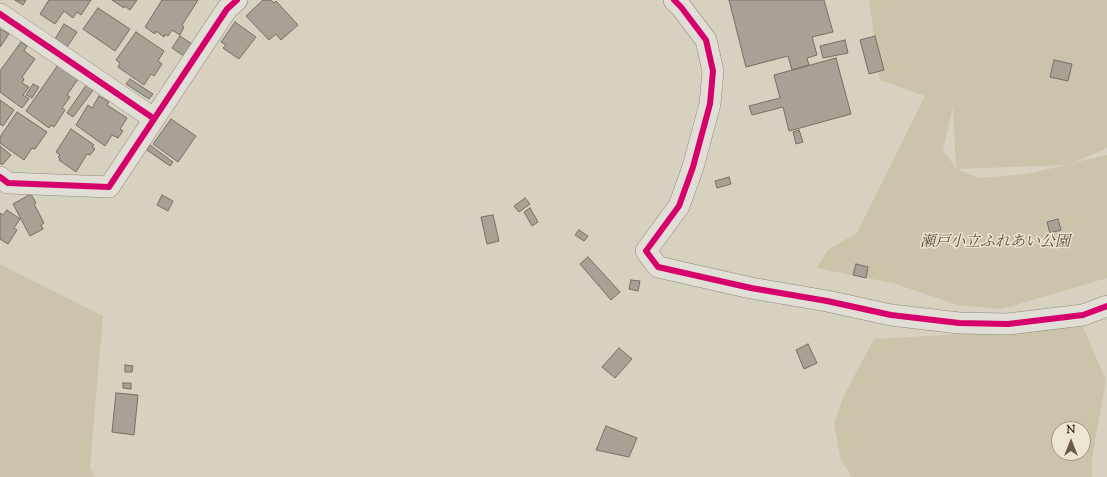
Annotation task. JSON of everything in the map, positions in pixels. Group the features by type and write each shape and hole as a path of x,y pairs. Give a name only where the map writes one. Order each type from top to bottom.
{"street":[{"path":"674,0 706,40 713,71 710,104 694,167 679,206 646,251 658,267 751,288 827,301 891,315 959,323 1016,323 1083,315 1107,306"},
{"path":"0,177 8,183 109,187 226,3"},
{"path":"0,14 153,118"}],"green space":[{"name":"瀬戸小立ふれあい公園","path":"869,0 1107,0 1107,148 1072,163 1107,155 1107,278 1002,309 957,305 893,283 816,268 829,249 857,233 925,96 880,80","holes":["953,107 956,168 943,150","1066,165 1027,174 979,178 957,169"]},
{"path":"0,264 103,316 90,468 96,477 0,477"},
{"path":"1083,327 1106,380 1092,459 1092,477 852,477 841,460 834,424 843,397 874,339"}],"building":[{"path":"15,0 26,0 23,5"},
{"path":"49,0 91,0 81,15 77,12 73,18 64,11 55,24 40,14"},
{"path":"112,0 137,0 130,10"},
{"path":"162,0 198,0 182,25 184,27 180,35 172,30 168,36 165,34 164,37 156,31 155,34 145,27"},
{"path":"263,0 271,0 274,3 276,1 298,25 281,40 276,34 269,40 246,16"},
{"path":"729,0 824,0 833,32 812,37 817,55 807,58 809,65 792,70 788,56 746,67"},
{"path":"98,8 130,29 115,51 83,29"},
{"path":"235,22 256,37 239,59 223,48 226,45 221,42"},
{"path":"64,24 77,32 67,47 55,39"},
{"path":"0,29 9,34 0,47"},
{"path":"136,32 164,51 158,61 162,64 154,76 151,74 144,85 118,67 120,63 116,60"},
{"path":"180,36 192,44 184,56 172,48"},
{"path":"875,36 884,70 869,74 860,40"},
{"path":"845,40 848,53 823,58 820,46"},
{"path":"21,42 27,46 24,51 35,59 22,77 24,79 22,83 29,87 23,95 29,99 22,108 0,92 0,71"},
{"path":"836,58 851,114 789,131 783,107 752,115 749,106 780,98 774,75"},
{"path":"1054,60 1072,64 1068,81 1050,77"},
{"path":"58,65 78,79 67,95 70,97 62,108 65,110 54,127 51,125 49,128 26,111"},
{"path":"130,79 153,94 149,99 126,84"},
{"path":"33,84 39,87 32,98 26,95"},
{"path":"87,84 94,89 73,117 67,113"},
{"path":"99,96 109,102 107,105 127,118 120,129 123,131 118,138 112,135 105,146 76,125 88,105 92,108"},
{"path":"0,100 14,110 3,126 0,124"},
{"path":"17,112 47,132 35,149 32,148 24,160 0,143 0,137"},
{"path":"171,119 196,136 178,162 153,144"},
{"path":"71,129 94,145 92,147 95,149 90,155 87,154 76,172 59,160 60,159 58,157 60,155 56,152"},
{"path":"799,130 803,142 796,144 793,132"},
{"path":"150,145 173,162 170,166 147,150"},
{"path":"0,146 11,155 2,165 0,163"},
{"path":"729,177 731,184 717,188 715,181"},
{"path":"31,194 36,203 34,204 44,223 41,225 43,229 30,236 13,204"},
{"path":"162,195 173,201 168,211 157,205"},
{"path":"525,198 530,204 519,212 514,206"},
{"path":"530,208 538,222 532,226 524,212"},
{"path":"7,210 20,219 14,228 17,230 8,244 0,239 0,213 3,215"},
{"path":"493,215 499,241 487,244 481,217"},
{"path":"1058,219 1061,230 1050,233 1047,222"},
{"path":"579,230 588,236 584,241 575,235"},
{"path":"588,257 620,292 611,300 580,264"},
{"path":"856,264 868,267 866,278 853,275"},
{"path":"631,280 640,281 638,291 629,289"},
{"path":"808,344 817,363 804,369 796,350"},
{"path":"619,348 632,359 615,378 602,367"},
{"path":"125,365 133,366 132,372 125,372"},
{"path":"123,383 131,383 131,389 123,388"},
{"path":"116,393 138,395 134,435 112,432"},
{"path":"606,426 637,438 629,457 596,450"}],"cycle path":[{"path":"0,177 8,183 109,187 227,9 237,0"},
{"path":"674,0 706,40 713,71 710,104 693,167 679,206 646,251 658,267 751,288 827,301 891,315 959,323 1008,324 1083,315 1107,306"},
{"path":"0,14 153,118"}]}
